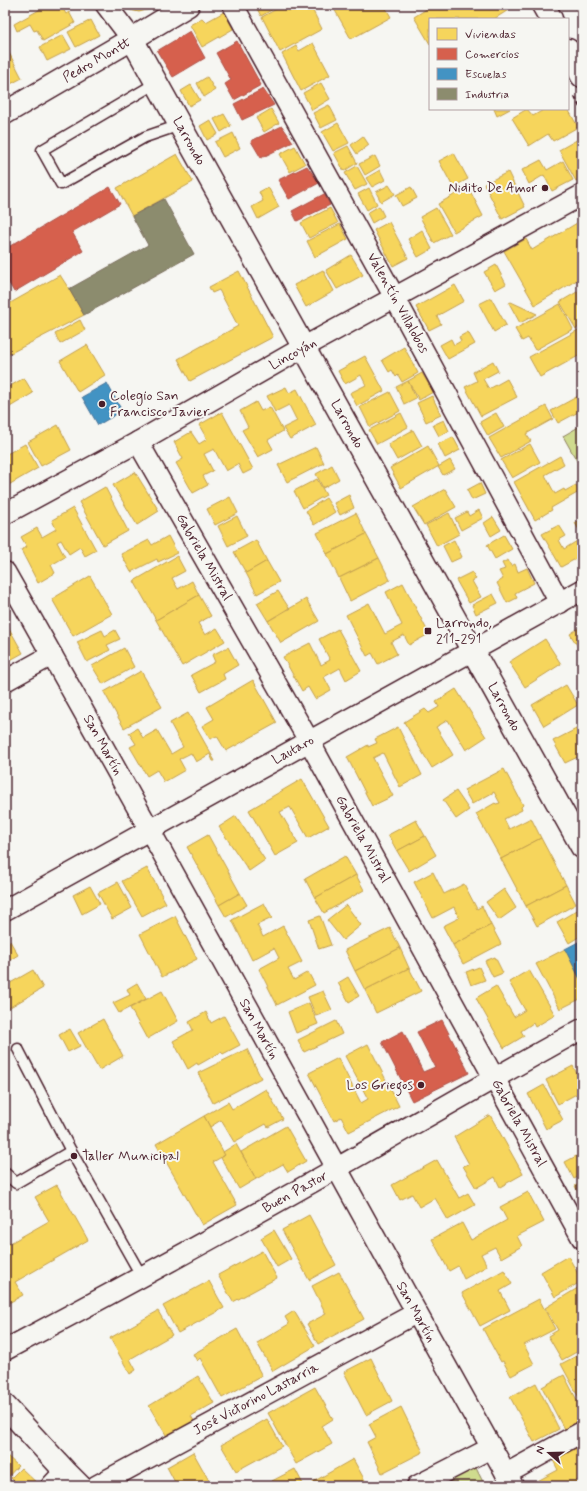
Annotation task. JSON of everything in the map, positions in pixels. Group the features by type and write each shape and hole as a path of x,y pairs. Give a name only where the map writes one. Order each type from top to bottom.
{"street":[{"name":"Larrondo","path":"106,5 132,39 582,847"},
{"name":"Pedro Montt","path":"5,113 188,5"},
{"name":"Valentín Villalobos","path":"233,5 395,298 560,603"},
{"path":"543,5 550,18"},
{"path":"569,52 582,76"},
{"name":"Lincoyán","path":"5,514 138,442 304,347 582,195"},
{"name":"Gabriela Mistral","path":"138,442 309,741 582,1238"},
{"name":"San Martín","path":"5,572 150,830 509,1480"},
{"name":"Lautaro","path":"5,910 582,590"},
{"path":"5,681 52,655"},
{"name":"Buen Pastor","path":"5,1350 142,1277 582,1029"},
{"name":"José Victorino Lastarria","path":"96,1486 416,1312"},
{"path":"5,1406 65,1481"},
{"path":"509,1480 582,1432"},
{"path":"417,1486 491,1448"}],"lane":[{"path":"156,82 42,150 61,184 145,137 180,125"},
{"path":"18,1049 71,1151 142,1277"},
{"path":"5,1172 16,1183 71,1151"}],"path":[{"path":"575,5 582,18"}],"green space":[{"path":"582,425 582,470 563,436"},
{"path":"474,1464 485,1486 432,1486"}],"building: Viviendas":[{"path":"48,5 61,5 66,14 69,12 75,23 43,41 37,30 34,31 30,24 17,31 14,24"},
{"path":"127,5 156,5 150,9 139,12 130,10"},
{"path":"255,5 280,5 261,16"},
{"path":"284,5 310,5 322,29 280,52 262,17"},
{"path":"332,5 384,5 391,17 351,39"},
{"path":"433,5 508,5 510,9 496,18 429,18 429,42 414,17"},
{"path":"224,12 233,29 202,47 190,25 202,18 206,22"},
{"path":"91,20 99,35 76,47 68,32"},
{"path":"63,35 71,49 47,61 40,47"},
{"path":"313,43 330,75 301,91 282,54 296,46 299,51"},
{"path":"5,45 22,78 5,87"},
{"path":"207,77 215,90 204,97 197,83"},
{"path":"321,83 330,99 312,110 303,93"},
{"path":"191,85 200,100 189,106 181,91"},
{"path":"329,105 337,120 321,128 313,113"},
{"path":"271,109 279,123 264,132 256,118"},
{"path":"494,110 508,110 497,116"},
{"path":"525,110 528,110 533,116 543,110 569,110 578,127 553,141 548,134 529,146 512,118"},
{"path":"224,114 231,126 221,132 214,119"},
{"path":"210,120 218,134 207,140 200,126"},
{"path":"338,123 349,143 333,151 322,132"},
{"path":"233,133 240,148 223,157 215,142"},
{"path":"363,136 369,145 357,154 351,145"},
{"path":"582,137 582,178 576,181 559,150"},
{"path":"295,146 305,164 290,172 280,154"},
{"path":"348,146 357,163 344,171 334,153"},
{"path":"454,153 468,179 453,187 439,161"},
{"path":"177,154 193,182 132,216 117,188"},
{"path":"375,156 380,166 365,175 359,164"},
{"path":"541,160 547,170 563,161 573,180 552,191 544,175 529,184 522,170"},
{"path":"357,166 367,184 355,190 345,173"},
{"path":"380,170 385,180 372,187 366,178"},
{"path":"508,172 525,207 502,219 484,184"},
{"path":"389,185 395,194 381,202 376,192"},
{"path":"268,187 279,207 258,219 252,207 263,201 259,192"},
{"path":"411,187 417,198 402,206 396,195"},
{"path":"468,187 483,216 454,232 438,204"},
{"path":"369,188 377,204 367,210 358,194"},
{"path":"379,206 384,216 372,223 367,213"},
{"path":"330,208 338,223 309,238 301,223"},
{"path":"436,208 451,234 434,243 420,217"},
{"path":"582,220 582,277 535,305 504,251 526,239 532,250"},
{"path":"389,222 408,258 393,266 374,230"},
{"path":"340,224 348,239 315,257 307,241"},
{"path":"422,230 432,249 418,257 408,239"},
{"path":"351,255 363,275 337,289 326,270"},
{"path":"496,265 506,284 495,290 484,272"},
{"path":"323,270 334,291 306,307 294,285"},
{"path":"239,271 273,337 190,381 178,359 238,326 219,290 212,293 209,287"},
{"path":"60,275 84,315 5,356 5,306"},
{"path":"455,285 464,301 437,316 441,324 429,330 416,307"},
{"path":"582,289 582,325 576,329 560,302"},
{"path":"491,298 506,325 494,332 479,304"},
{"path":"511,302 537,314 520,323 509,303"},
{"path":"560,304 573,329 535,350 528,338 522,341 515,329"},
{"path":"80,320 85,330 60,344 55,334"},
{"path":"582,328 582,354 540,377 529,357"},
{"path":"468,332 475,344 448,359 440,345 451,339 454,345 461,341 459,337"},
{"path":"87,345 105,375 78,392 60,361"},
{"path":"404,347 418,373 402,382 398,375 396,377 392,370 389,372 382,360"},
{"path":"365,356 384,391 357,406 350,393 366,385 361,375 345,384 338,371"},
{"path":"493,361 498,371 483,379 489,389 507,379 517,397 481,416 465,387 477,381 473,372"},
{"path":"422,373 433,392 419,400 408,381"},
{"path":"24,378 33,393 5,410 5,389"},
{"path":"408,381 416,398 404,404 396,387"},
{"path":"286,387 289,393 297,389 316,425 290,439 283,428 297,421 289,405 275,412 267,396"},
{"path":"390,392 400,411 370,427 360,407"},
{"path":"582,394 582,410 558,423 551,411"},
{"path":"432,396 441,415 426,422 417,403"},
{"path":"256,402 261,411 270,407 283,431 268,440 273,449 258,457 242,430 248,427 240,411"},
{"path":"546,406 553,419 526,434 531,441 501,458 489,438"},
{"path":"222,412 253,469 243,474 238,464 226,471 214,449 204,454 213,471 203,476 208,485 193,493 176,463 183,459 174,442 191,432 199,444 207,439 199,425"},
{"path":"401,413 408,427 377,444 369,430"},
{"path":"496,413 504,427 488,436 480,422"},
{"path":"444,420 449,431 439,436 433,425"},
{"path":"58,425 71,450 41,466 28,442"},
{"path":"413,430 422,446 397,460 388,444"},
{"path":"453,437 460,450 445,458 438,444"},
{"path":"25,444 38,468 5,487 5,455"},
{"path":"530,444 540,462 512,478 501,460"},
{"path":"428,446 439,466 401,488 390,468"},
{"path":"316,447 324,463 287,482 278,465"},
{"path":"560,456 564,464 545,475 555,494 576,485 579,492 551,508 552,510 535,520 514,482"},
{"path":"450,460 455,469 443,475 438,467"},
{"path":"332,465 339,479 323,488 316,474"},
{"path":"135,472 159,511 137,525 113,485"},
{"path":"317,479 326,495 303,508 294,491"},
{"path":"480,483 485,494 472,500 467,490"},
{"path":"105,487 128,531 103,545 79,502"},
{"path":"445,489 456,507 424,525 413,507"},
{"path":"349,495 354,508 340,515 334,503"},
{"path":"230,497 238,513 215,525 207,509"},
{"path":"326,498 335,512 314,525 306,511"},
{"path":"73,508 96,550 85,556 80,547 69,554 61,540 57,542 65,557 51,565 55,573 38,583 21,550 27,547 21,537 37,528 42,537 56,529 52,520"},
{"path":"479,510 483,518 461,530 455,518 467,512 469,516"},
{"path":"356,513 366,534 327,554 317,533"},
{"path":"449,513 459,534 437,546 426,525"},
{"path":"237,516 247,536 228,546 218,526"},
{"path":"493,517 501,530 491,536 484,523"},
{"path":"582,519 582,535 575,523"},
{"path":"559,525 566,536 559,540 564,549 582,538 582,557 581,556 561,567 542,534"},
{"path":"366,534 379,558 339,578 327,554"},
{"path":"504,535 512,549 495,559 487,545"},
{"path":"168,536 177,553 158,562 157,559 131,572 121,554 149,540 152,545"},
{"path":"256,540 267,561 246,573 234,552"},
{"path":"454,540 462,557 451,562 443,546"},
{"path":"177,556 185,571 172,578 178,589 192,581 199,595 156,620 134,581"},
{"path":"379,558 390,580 350,601 339,578"},
{"path":"508,560 511,566 515,564 518,572 527,568 534,583 515,593 517,598 507,603 497,583 503,579 499,571 505,569 502,563"},
{"path":"267,561 279,582 257,594 246,573"},
{"path":"472,572 476,579 472,581 481,597 469,603 456,580"},
{"path":"90,576 112,614 73,636 52,599"},
{"path":"403,583 429,634 409,645 404,635 391,642 397,654 378,664 372,653 367,656 346,615 369,603 385,634 402,625 386,592"},
{"path":"278,591 289,608 268,621 257,603"},
{"path":"493,594 498,603 476,614 472,605"},
{"path":"199,595 211,616 198,623 205,635 217,628 225,641 182,666 156,620"},
{"path":"306,599 319,621 281,643 268,621"},
{"path":"6,623 23,653 5,663 5,624"},
{"path":"582,626 582,653 570,634"},
{"path":"338,629 361,671 346,680 340,668 324,677 331,690 315,699 308,687 302,691 283,657 310,643 321,665 330,660 319,639"},
{"path":"102,630 105,636 115,630 120,639 107,645 110,650 87,662 77,642"},
{"path":"545,639 561,664 525,687 509,662"},
{"path":"228,647 238,665 223,674 225,679 201,692 191,675 215,662 212,655"},
{"path":"124,648 134,667 103,684 92,666"},
{"path":"141,671 162,707 124,728 104,692"},
{"path":"253,680 277,723 226,751 217,736 210,739 202,726 214,719 207,707"},
{"path":"566,685 578,705 544,726 532,705"},
{"path":"456,689 486,737 466,750 448,720 436,727 453,755 432,768 404,722 425,709 429,713 439,707 436,702"},
{"path":"188,713 215,761 213,761 210,754 196,762 191,753 179,759 185,770 164,782 157,770 147,776 130,747 136,744 129,733 137,728 143,738 157,730 171,754 183,747 170,723"},
{"path":"582,726 582,755 565,763 553,741"},
{"path":"398,727 422,775 400,787 383,753 373,758 393,796 372,806 347,757 368,745 368,747 377,743 375,739"},
{"path":"504,769 523,805 521,807 522,810 504,819 509,829 531,818 541,838 501,859 476,814 495,803 500,803 494,792 472,804 464,790"},
{"path":"582,777 582,789 577,779"},
{"path":"302,779 329,826 308,838 290,807 280,812 298,843 275,856 249,810"},
{"path":"456,791 469,810 456,819 443,800"},
{"path":"236,816 265,860 249,871 219,827"},
{"path":"416,820 425,836 397,851 388,835"},
{"path":"208,835 240,893 219,905 187,847"},
{"path":"425,836 436,855 409,871 397,851"},
{"path":"541,838 566,885 526,906 501,859"},
{"path":"345,856 356,875 315,898 305,879"},
{"path":"147,868 166,903 142,916 122,881"},
{"path":"433,872 444,894 464,884 477,909 482,906 491,925 453,945 443,926 459,918 454,907 433,918 414,882"},
{"path":"356,875 364,890 324,913 315,898"},
{"path":"118,882 132,908 112,919 98,893"},
{"path":"566,885 576,904 537,926 526,906"},
{"path":"90,886 100,904 82,914 73,895"},
{"path":"504,889 516,908 499,920 486,902"},
{"path":"240,893 247,905 226,917 219,905"},
{"path":"264,903 272,918 257,925 263,937 283,926 302,962 288,969 294,980 308,972 315,985 277,1005 259,969 279,958 274,948 252,960 232,920"},
{"path":"346,905 361,925 343,940 327,920"},
{"path":"579,909 582,915 582,935 569,943 557,922"},
{"path":"175,916 197,959 162,977 140,934"},
{"path":"320,916 331,945 319,949 309,920"},
{"path":"491,925 501,944 463,964 453,945"},
{"path":"390,928 400,948 355,971 345,950"},
{"path":"10,941 18,955 5,963 5,944"},
{"path":"400,948 409,968 365,990 355,971"},
{"path":"565,949 582,983 582,998 560,1009 536,964"},
{"path":"495,957 503,973 493,977 485,961"},
{"path":"479,967 485,980 471,985 466,972"},
{"path":"409,968 421,991 376,1013 365,990"},
{"path":"33,970 43,988 5,1010 5,986"},
{"path":"529,970 555,1015 535,1027 533,1023 521,1031 524,1036 504,1048 476,998 496,986 514,1017 525,1010 509,982"},
{"path":"348,977 359,996 349,1002 338,983"},
{"path":"137,983 146,999 119,1013 113,1003 130,995 127,989"},
{"path":"162,991 178,1021 147,1039 130,1008"},
{"path":"323,991 332,1010 316,1016 308,997"},
{"path":"309,1003 318,1024 296,1033 288,1012"},
{"path":"206,1012 211,1023 224,1016 240,1045 223,1054 221,1052 198,1065 197,1063 188,1069 173,1041 193,1030 189,1022"},
{"path":"103,1019 123,1056 99,1070 78,1033"},
{"path":"336,1021 342,1034 304,1052 298,1040"},
{"path":"70,1029 80,1046 68,1052 59,1035"},
{"path":"368,1044 399,1106 349,1132 341,1117 334,1121 309,1073 338,1058 361,1103 368,1099 345,1056"},
{"path":"247,1049 261,1078 213,1103 198,1073"},
{"path":"573,1066 582,1084 582,1091 558,1104 546,1080"},
{"path":"544,1085 563,1120 546,1129 528,1094"},
{"path":"266,1089 283,1119 268,1127 266,1124 234,1142 221,1120 210,1127 204,1116 228,1102 232,1109"},
{"path":"490,1115 523,1174 500,1187 495,1177 476,1188 463,1166 469,1164 454,1137"},
{"path":"204,1116 225,1155 213,1162 237,1205 202,1225 156,1144"},
{"path":"286,1126 306,1161 288,1172 283,1164 256,1179 241,1152"},
{"path":"236,1144 256,1179 239,1189 221,1158 225,1155 223,1152"},
{"path":"582,1153 582,1181 580,1182 578,1177 574,1179 565,1162"},
{"path":"437,1160 459,1198 468,1193 475,1205 448,1220 435,1198 419,1207 412,1194 400,1200 392,1185"},
{"path":"582,1183 582,1199 575,1186"},
{"path":"57,1185 88,1240 15,1282 23,1295 5,1305 5,1246 49,1221 35,1197"},
{"path":"528,1192 544,1222 517,1236 522,1246 501,1258 495,1247 481,1254 487,1266 464,1279 458,1266 449,1271 432,1239 462,1223 471,1240 507,1220 500,1207"},
{"path":"309,1215 336,1265 309,1280 282,1230"},
{"path":"274,1230 291,1259 277,1267 261,1238"},
{"path":"262,1251 277,1278 233,1302 218,1275"},
{"path":"568,1256 582,1281 555,1297 541,1272"},
{"path":"504,1270 512,1284 500,1291 510,1310 480,1326 462,1293"},
{"path":"339,1272 364,1319 318,1344 307,1324 326,1314 312,1286"},
{"path":"209,1281 224,1308 178,1333 163,1306"},
{"path":"581,1286 582,1349 562,1360 548,1336 558,1330 545,1308"},
{"path":"539,1299 555,1329 524,1345 534,1364 511,1376 503,1361 501,1362 483,1329"},
{"path":"158,1311 172,1335 130,1359 136,1370 130,1374 110,1338"},
{"path":"294,1311 315,1346 273,1371 257,1343 289,1324 285,1317"},
{"path":"237,1329 262,1376 222,1398 200,1358 197,1361 193,1354"},
{"path":"582,1353 582,1403 561,1364"},
{"path":"371,1358 392,1401 366,1415 344,1372"},
{"path":"564,1375 582,1410 582,1419 564,1429 542,1387"},
{"path":"198,1376 214,1403 191,1416 196,1424 169,1440 149,1406"},
{"path":"536,1383 559,1429 534,1442 510,1397"},
{"path":"315,1387 333,1419 322,1426 332,1444 296,1464 268,1413"},
{"path":"401,1407 423,1452 382,1473 367,1442 376,1437 369,1424"},
{"path":"267,1419 282,1446 236,1471 221,1445"},
{"path":"577,1448 582,1457 582,1486 533,1486 532,1484 558,1470 553,1460"},
{"path":"193,1452 212,1486 177,1486 167,1467"},
{"path":"5,1454 18,1466 5,1480"},
{"path":"353,1459 368,1486 315,1486 313,1482"},
{"path":"21,1468 40,1486 19,1486 11,1478"},
{"path":"295,1469 304,1486 275,1486 272,1481"}],"building: Comercios":[{"path":"190,31 205,58 173,77 157,51"},
{"path":"237,41 261,85 234,100 225,84 231,80 216,53"},
{"path":"263,89 274,105 242,120 234,104"},
{"path":"282,126 293,142 261,158 251,141"},
{"path":"307,166 319,183 289,199 278,180"},
{"path":"110,187 120,204 72,232 83,251 14,292 5,276 5,249"},
{"path":"324,194 330,205 297,221 292,211"},
{"path":"442,1020 469,1073 412,1101 382,1042 403,1031 423,1072 435,1067 417,1032"}],"building: Escuelas":[{"name":"Colegio San Francisco Javier","path":"107,383 122,411 98,425 82,397"},
{"path":"582,940 582,983 565,949"}],"building: Industria":[{"path":"164,199 194,254 84,315 69,289 148,245 132,216"}],"place":[{"name":"Nidito De Amor","path":"545,188"},
{"name":"Colegio San Francisco Javier","path":"102,404"},
{"name":"Larrondo, 211-291","path":"428,631"},
{"name":"Los Griegos","path":"421,1085"},
{"name":"Taller Municipal","path":"74,1156"}]}
